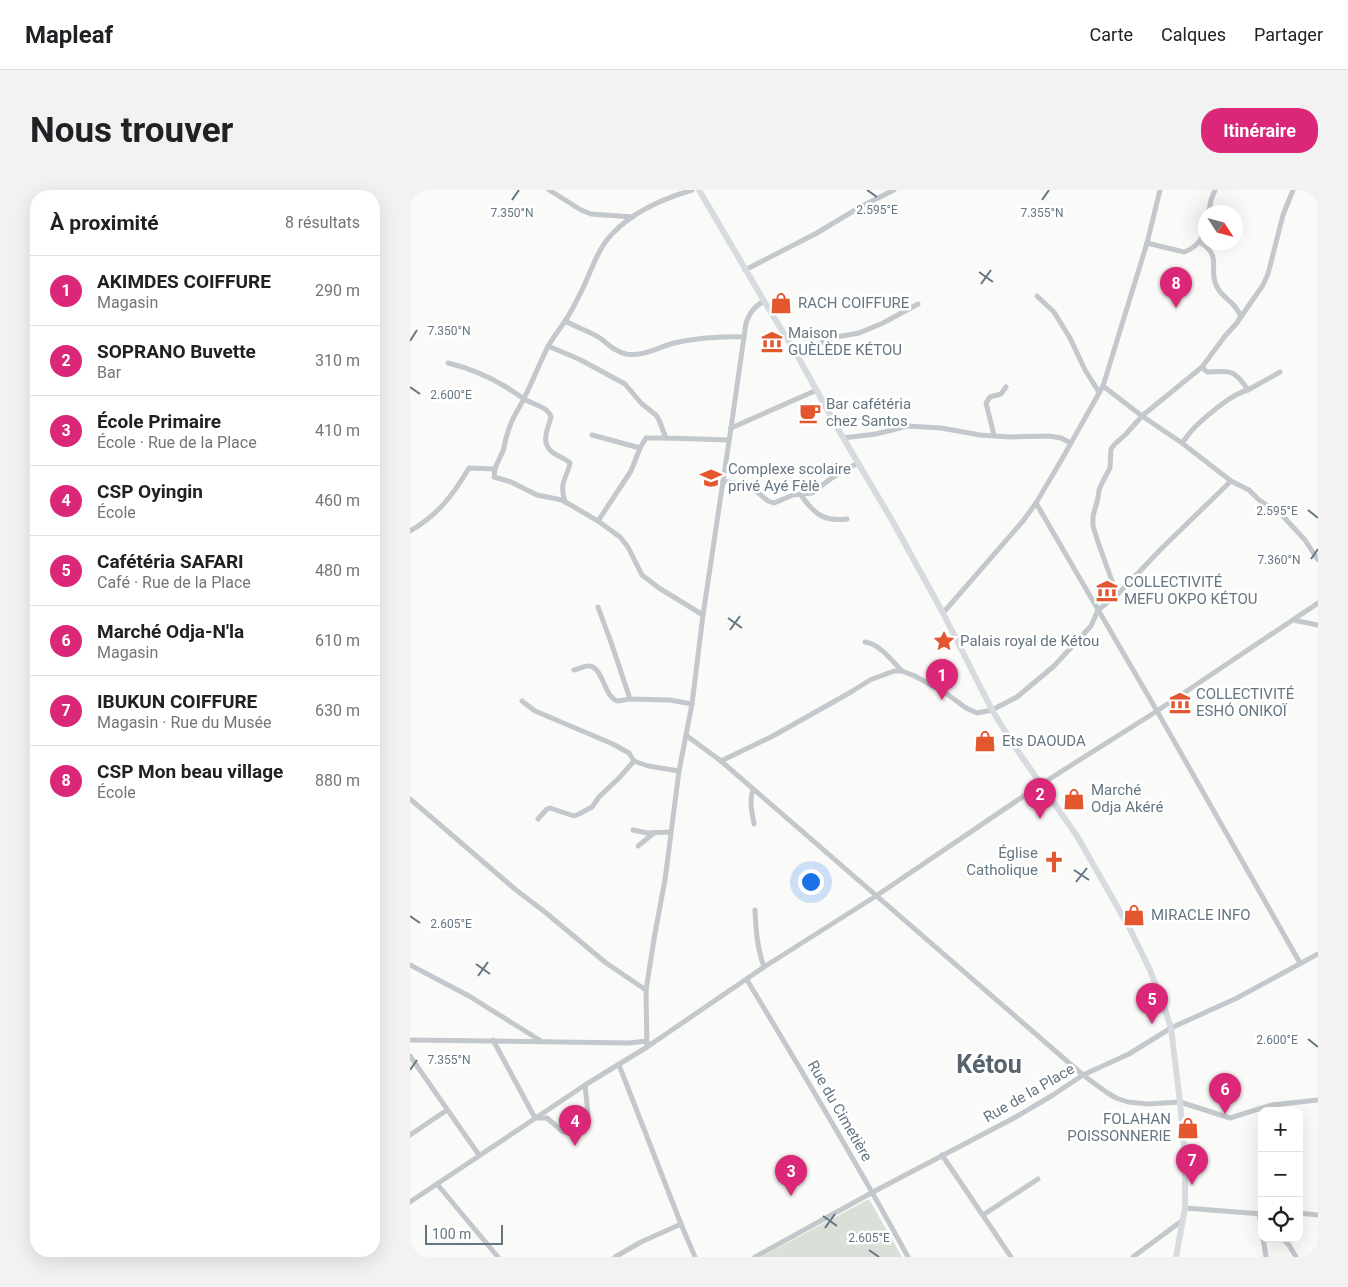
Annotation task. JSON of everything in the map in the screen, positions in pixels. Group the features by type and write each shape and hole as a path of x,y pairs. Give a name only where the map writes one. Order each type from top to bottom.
{"main road":[{"path":"699,190 894,522 992,710 1040,784 1078,836 1130,929 1150,970 1171,1028 1180,1102 1185,1208 1176,1257"}],"street":[{"path":"549,190 591,214 633,217"},
{"path":"692,190 655,204 633,217 612,233 604,243 583,288 565,321 548,346 511,424 504,443 504,449 497,461 494,477 511,482 537,495 565,502 598,521 620,538 628,547 642,575 659,588 703,615"},
{"path":"745,270 894,190"},
{"path":"943,613 1023,521 1036,503 1103,386 1147,243 1160,190"},
{"path":"1210,205 1215,190"},
{"path":"1118,594 1093,526 1093,516 1102,483 1110,468 1111,449 1142,416 1202,367 1264,285 1283,215 1293,190"},
{"path":"1147,243 1184,252 1198,243"},
{"path":"1211,250 1214,258 1216,286 1235,306 1241,317"},
{"path":"1037,296 1054,312 1099,392"},
{"path":"647,1044 646,990 679,771 692,704 703,615 746,323 755,306 764,301"},
{"path":"797,355 831,338 859,333 883,323 918,304"},
{"path":"565,321 600,338 617,351 627,355 652,352 672,344 696,339 725,336 744,337"},
{"path":"548,346 582,360 625,384 642,404 656,415 666,438"},
{"path":"448,363 484,375 550,414 551,417 545,440 552,452 570,463 562,490 565,502"},
{"path":"1202,367 1207,372 1229,371 1248,390"},
{"path":"1182,443 1203,419 1239,393 1280,372"},
{"path":"1103,386 1231,481 1249,490 1259,500 1281,514 1305,540 1318,560"},
{"path":"994,435 986,403 990,397 1001,394 1006,387"},
{"path":"731,428 817,390"},
{"path":"843,438 876,434 908,426 941,428 980,435 1010,437 1049,436 1061,438 1071,443"},
{"path":"592,435 640,448"},
{"path":"598,521 630,471 646,438 730,440"},
{"path":"723,481 750,486 768,501 774,503 793,496 812,493 833,477 858,463"},
{"path":"410,531 424,523 440,509 456,489 469,468 495,469"},
{"path":"721,761 773,736 870,680 894,671 902,671 915,676 977,713 992,710 1016,697 1054,666 1091,626 1098,610 1118,594 1231,481"},
{"path":"801,495 812,509 824,518 837,521 847,519"},
{"path":"1036,503 1300,963"},
{"path":"410,1202 764,967 876,896 1040,784 1157,711 1318,603"},
{"path":"598,607 630,699"},
{"path":"1091,626 1104,620"},
{"path":"1293,620 1318,625"},
{"path":"865,642 882,650 902,671"},
{"path":"574,670 587,666 593,667 611,696 618,701 630,699 670,700 692,704"},
{"path":"522,701 535,711 613,744 629,753 634,761 648,766 679,771"},
{"path":"686,736 721,761 1083,1075 1116,1098 1128,1102 1148,1104 1180,1102 1230,1118 1272,1105 1318,1100"},
{"path":"538,819 547,808 574,816 585,812 592,807 598,797 634,761"},
{"path":"752,789 751,807 754,824"},
{"path":"410,799 516,890 606,963 646,990"},
{"path":"633,830 644,833 670,832"},
{"path":"638,846 654,832"},
{"path":"755,910 756,938 764,967"},
{"name":"Rue de la Place","path":"757,1256 873,1192 1014,1118 1083,1075 1129,1054 1171,1028 1237,998 1318,954"},
{"path":"410,965 469,996 541,1041"},
{"name":"Rue du Cimetière","path":"747,980 814,1090 908,1257"},
{"path":"410,1040 629,1042 647,1044"},
{"path":"493,1040 535,1118"},
{"path":"410,1056 479,1155"},
{"path":"619,1065 695,1257"},
{"path":"535,1118 547,1118 562,1131 572,1134 580,1129 588,1114 585,1085"},
{"path":"410,1135 448,1110"},
{"path":"942,1155 1011,1257"},
{"path":"983,1215 1038,1179"},
{"path":"437,1184 498,1257"},
{"path":"1185,1208 1258,1214"},
{"path":"1303,1213 1318,1215"},
{"path":"1133,1257 1183,1220"},
{"path":"615,1257 641,1242 681,1224"},
{"path":"1264,1242 1266,1257"},
{"path":"1286,1242 1296,1257"}],"shaded area":[{"path":"869,1199 902,1257 761,1257"}],"place":[{"name":"RACH COIFFURE","path":"781,303"},
{"name":"CSP Mon beau village","path":"1176,308"},
{"name":"Maison GUÈLÈDE KÉTOU","path":"772,342"},
{"name":"Bar cafétéria chez Santos","path":"810,413"},
{"name":"Complexe scolaire privé Ayé Fèlè","path":"711,478"},
{"name":"COLLECTIVITÉ MEFU OKPO KÉTOU","path":"1107,591"},
{"name":"Palais royal de Kétou","path":"944,641"},
{"name":"AKIMDES COIFFURE","path":"942,700"},
{"name":"COLLECTIVITÉ ESHÓ ONIKOÏ","path":"1180,703"},
{"name":"Ets DAOUDA","path":"985,741"},
{"name":"Marché Odja Akéré","path":"1074,799"},
{"name":"SOPRANO Buvette","path":"1040,819"},
{"name":"Église Catholique","path":"1054,862"},
{"name":"MIRACLE INFO","path":"1134,915"},
{"name":"Cafétéria SAFARI","path":"1152,1024"},
{"name":"Marché Odja-N'la","path":"1225,1114"},
{"name":"FOLAHAN POISSONNERIE","path":"1188,1128"},
{"name":"CSP Oyingin","path":"575,1146"},
{"name":"IBUKUN COIFFURE","path":"1192,1185"},
{"name":"École Primaire","path":"791,1196"}],"district":[{"name":"Kétou","path":"989,1064"}]}
